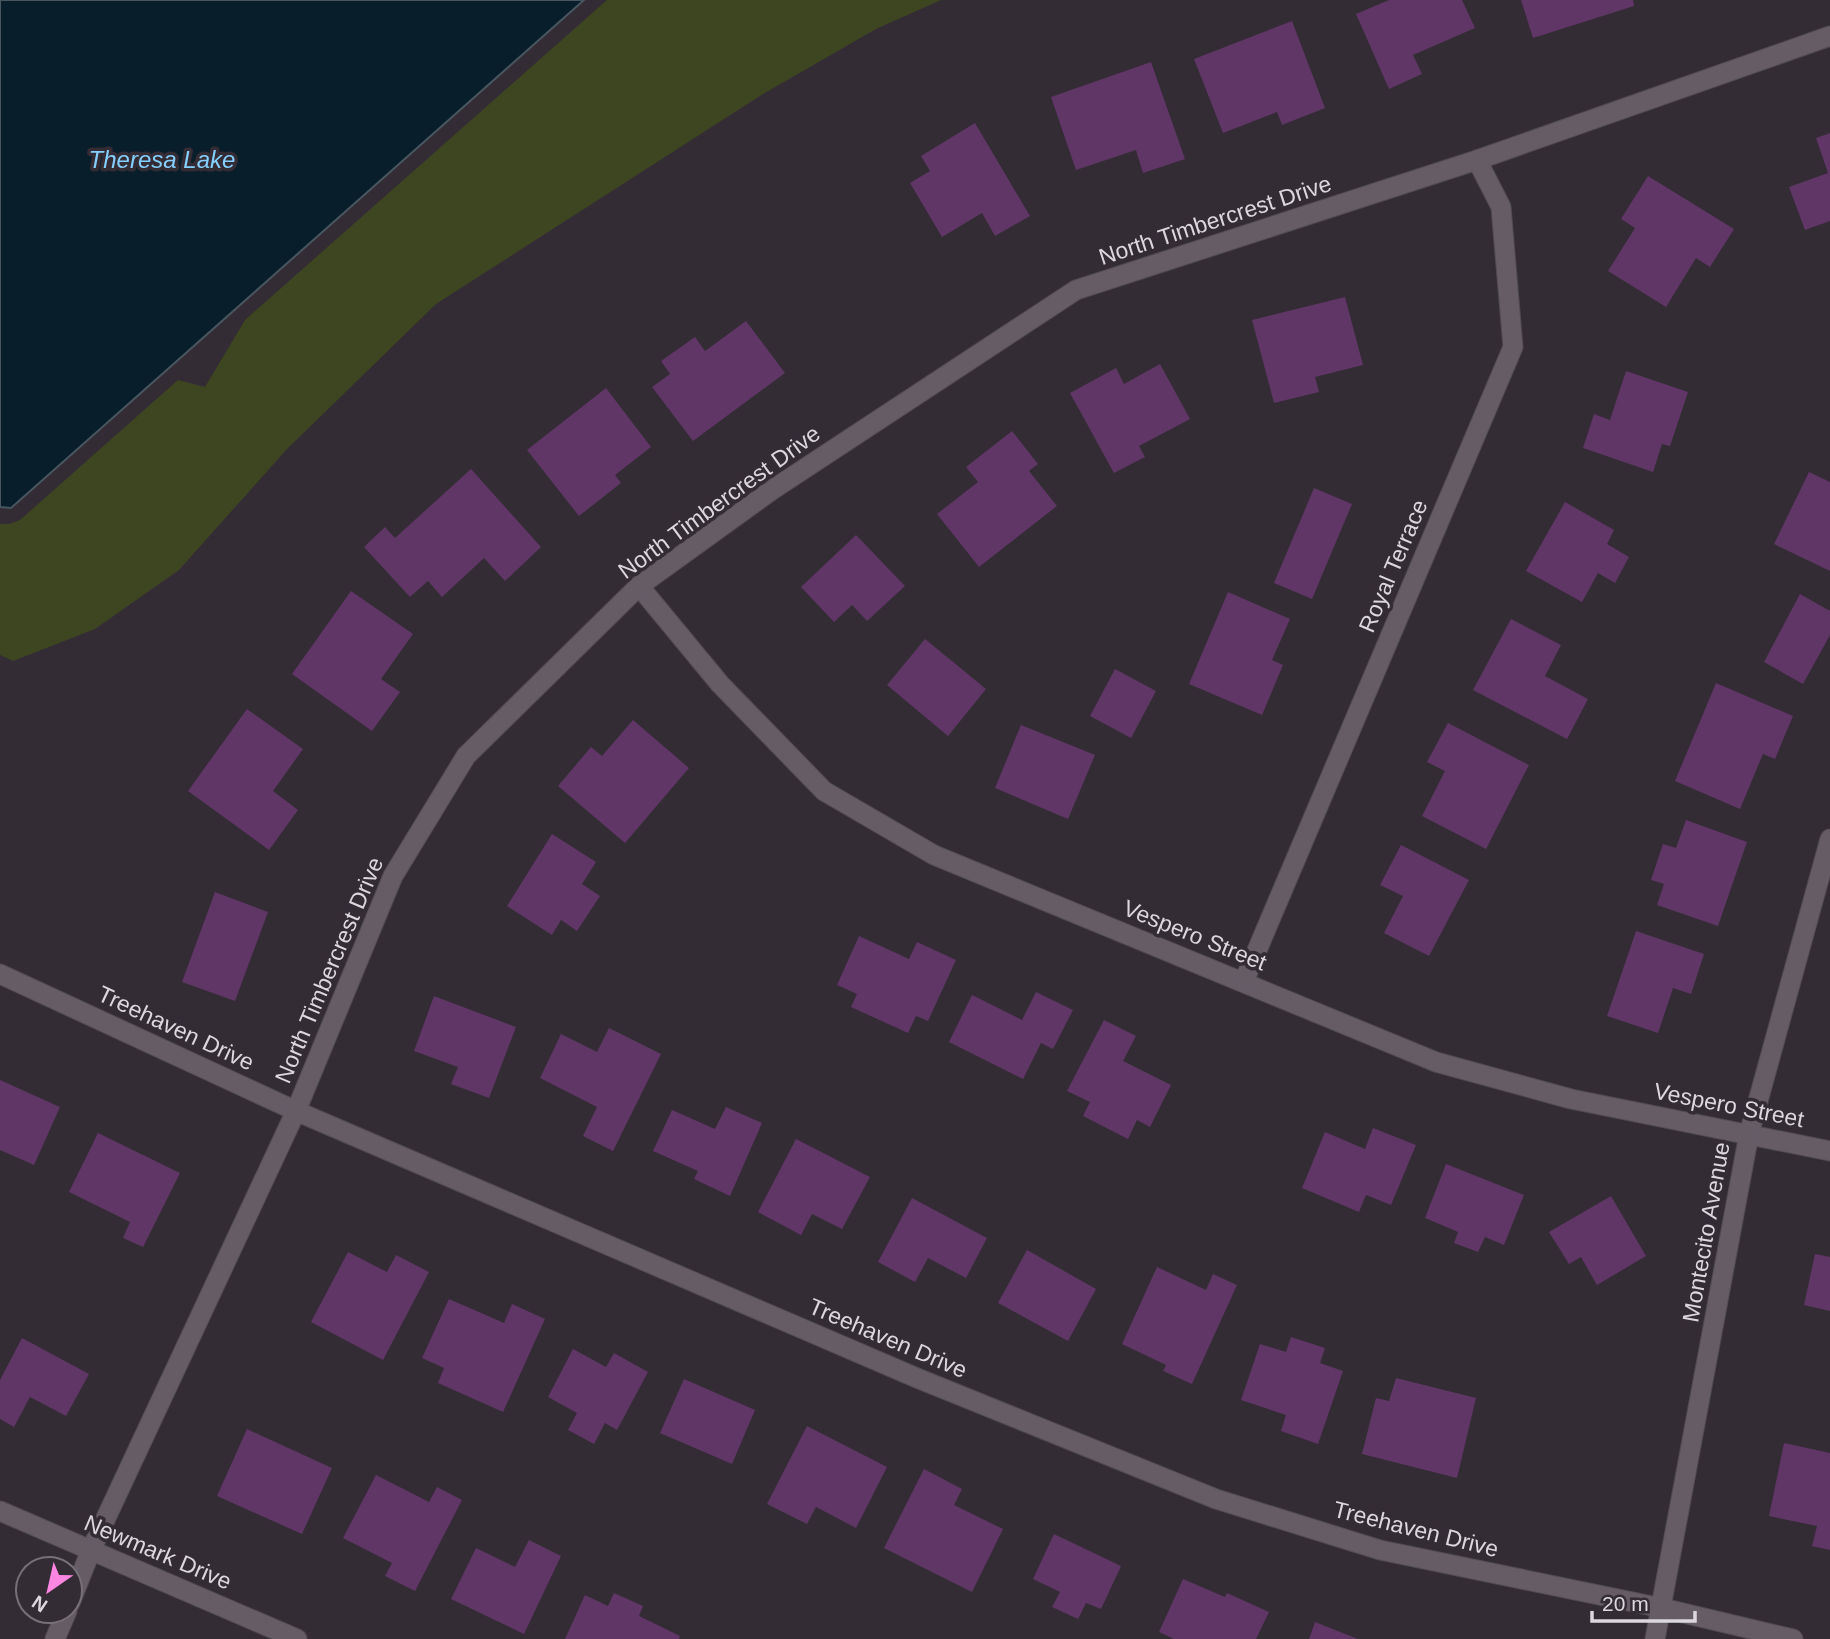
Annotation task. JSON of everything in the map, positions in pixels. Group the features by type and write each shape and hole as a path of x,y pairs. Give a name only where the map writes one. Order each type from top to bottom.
{"street":[{"name":"North Timbercrest Drive","path":"84,1568 296,1111 393,876 466,757 639,586 772,490 1076,290 1477,160 1830,36"},
{"name":"Royal Terrace","path":"1244,981 1513,347 1501,207 1477,160"},
{"name":"Vespero Street","path":"639,586 720,684 824,791 934,855 1436,1062 1571,1099 1830,1151"},
{"name":"Montecito Avenue","path":"1655,1639 1749,1134 1830,839"},
{"name":"Treehaven Drive","path":"0,974 296,1111 917,1378 1216,1499 1380,1550 1662,1608 1793,1639"},
{"name":"Newmark Drive","path":"0,1511 297,1639"}],"green space":[{"path":"607,0 941,0 876,29 763,94 436,304 286,450 179,570 95,629 13,661 0,655 0,524 20,520 178,380 205,387 245,320"}],"water":[{"name":"Theresa Lake","path":"0,0 584,0 11,508 0,507"}],"building":[{"path":"1389,0 1462,0 1475,28 1413,55 1422,74 1389,89 1356,14"},
{"path":"1521,0 1633,0 1634,6 1533,38"},
{"path":"1292,21 1325,108 1282,125 1277,112 1223,133 1194,59"},
{"path":"1151,62 1185,159 1143,173 1136,150 1076,170 1051,97"},
{"path":"975,123 1030,216 995,236 982,213 942,237 910,183 930,171 921,156"},
{"path":"1830,133 1830,221 1805,230 1789,187 1828,173 1816,138"},
{"path":"1648,176 1734,229 1710,267 1696,258 1666,307 1608,271 1635,228 1621,219"},
{"path":"1345,297 1363,365 1315,377 1319,392 1274,403 1252,320"},
{"path":"746,321 785,373 693,441 652,387 670,374 661,361 695,337 705,351"},
{"path":"1160,364 1190,419 1139,446 1145,457 1114,473 1070,393 1116,368 1124,384"},
{"path":"1626,371 1688,392 1670,446 1662,444 1653,472 1583,448 1594,414 1610,420"},
{"path":"606,388 651,447 615,475 621,483 579,516 527,450"},
{"path":"1012,431 1038,464 1029,471 1057,506 979,567 937,514 978,482 966,467"},
{"path":"471,469 541,547 505,581 484,558 442,597 428,581 410,597 364,547 385,527 395,538"},
{"path":"1809,472 1830,482 1830,571 1774,544"},
{"path":"1314,488 1352,504 1312,599 1274,583"},
{"path":"1565,502 1614,530 1607,544 1629,557 1615,583 1598,573 1582,602 1526,571"},
{"path":"856,535 905,586 867,621 852,605 834,622 801,587"},
{"path":"351,591 413,634 381,679 400,692 372,731 292,674"},
{"path":"1228,592 1290,619 1272,660 1283,665 1262,715 1189,684"},
{"path":"1800,594 1830,611 1830,635 1803,684 1764,662"},
{"path":"1511,619 1561,645 1545,676 1588,699 1567,739 1473,690"},
{"path":"925,639 986,689 948,736 887,685"},
{"path":"1115,669 1156,691 1131,738 1090,716"},
{"path":"1716,683 1793,716 1775,759 1763,754 1740,809 1675,781"},
{"path":"247,709 303,749 273,791 298,810 269,850 188,791"},
{"path":"633,720 689,768 625,843 558,786 591,747 602,756"},
{"path":"1448,723 1529,765 1486,849 1422,816 1445,771 1427,762"},
{"path":"1021,725 1095,755 1068,819 995,788"},
{"path":"1686,820 1747,842 1718,926 1657,905 1664,884 1651,880 1663,844 1676,848"},
{"path":"552,834 596,862 582,884 600,896 577,931 561,920 552,935 507,906"},
{"path":"1401,845 1469,880 1429,956 1384,933 1403,896 1380,885"},
{"path":"215,892 268,912 235,1001 182,982"},
{"path":"1636,931 1704,954 1691,994 1673,988 1658,1033 1607,1016"},
{"path":"859,936 909,959 917,942 956,960 928,1021 916,1016 908,1033 851,1007 857,994 837,985"},
{"path":"1036,992 1073,1010 1053,1049 1041,1043 1023,1079 949,1042 972,995 1022,1020"},
{"path":"434,996 516,1027 489,1098 451,1084 458,1067 414,1051"},
{"path":"1104,1020 1136,1036 1123,1061 1171,1085 1150,1127 1137,1120 1128,1139 1083,1116 1090,1102 1067,1091"},
{"path":"609,1028 661,1054 613,1151 583,1136 597,1107 540,1078 561,1034 597,1052"},
{"path":"0,1080 60,1107 34,1165 0,1150"},
{"path":"726,1107 762,1123 730,1196 694,1179 698,1171 653,1151 672,1110 715,1129"},
{"path":"1373,1128 1416,1145 1391,1205 1366,1195 1359,1212 1302,1188 1325,1132 1365,1149"},
{"path":"98,1133 180,1173 143,1247 123,1238 130,1222 69,1192"},
{"path":"796,1139 870,1177 842,1229 812,1214 801,1235 758,1212"},
{"path":"1446,1164 1524,1195 1504,1245 1485,1237 1478,1252 1454,1243 1458,1232 1425,1218"},
{"path":"1611,1196 1646,1256 1597,1285 1581,1257 1569,1264 1549,1232"},
{"path":"912,1198 987,1238 966,1278 928,1258 915,1282 878,1262"},
{"path":"1027,1250 1096,1289 1068,1341 998,1303"},
{"path":"348,1252 387,1272 396,1255 429,1272 383,1360 311,1322"},
{"path":"1815,1254 1830,1257 1830,1311 1804,1305"},
{"path":"1157,1267 1206,1290 1213,1274 1237,1285 1192,1384 1163,1371 1166,1365 1122,1344"},
{"path":"449,1299 504,1323 512,1304 545,1319 503,1412 438,1383 444,1368 422,1358"},
{"path":"1291,1337 1325,1348 1320,1363 1343,1371 1318,1444 1281,1431 1286,1415 1241,1400 1260,1344 1286,1352"},
{"path":"22,1338 89,1374 66,1416 30,1397 14,1427 0,1419 0,1380"},
{"path":"573,1349 606,1367 614,1353 648,1372 617,1430 605,1423 594,1444 568,1430 577,1413 548,1397"},
{"path":"1396,1378 1476,1398 1457,1478 1362,1454 1376,1398 1389,1401"},
{"path":"684,1379 755,1410 732,1464 660,1433"},
{"path":"807,1426 887,1467 856,1528 816,1507 807,1524 767,1504"},
{"path":"247,1429 332,1468 302,1534 217,1496"},
{"path":"1784,1443 1830,1453 1830,1550 1812,1546 1817,1526 1769,1516"},
{"path":"924,1469 962,1489 954,1505 1003,1529 972,1592 884,1548"},
{"path":"376,1475 429,1502 437,1487 462,1500 415,1591 385,1576 392,1563 343,1538"},
{"path":"1054,1534 1121,1566 1101,1609 1086,1603 1078,1619 1052,1607 1060,1592 1033,1579"},
{"path":"529,1540 561,1556 524,1634 451,1599 476,1548 515,1567"},
{"path":"1183,1579 1225,1597 1227,1593 1269,1612 1256,1639 1174,1639 1159,1632"},
{"path":"614,1593 643,1606 639,1616 680,1636 679,1639 565,1639 585,1595 608,1606"},
{"path":"1315,1622 1358,1639 1309,1639"}]}
